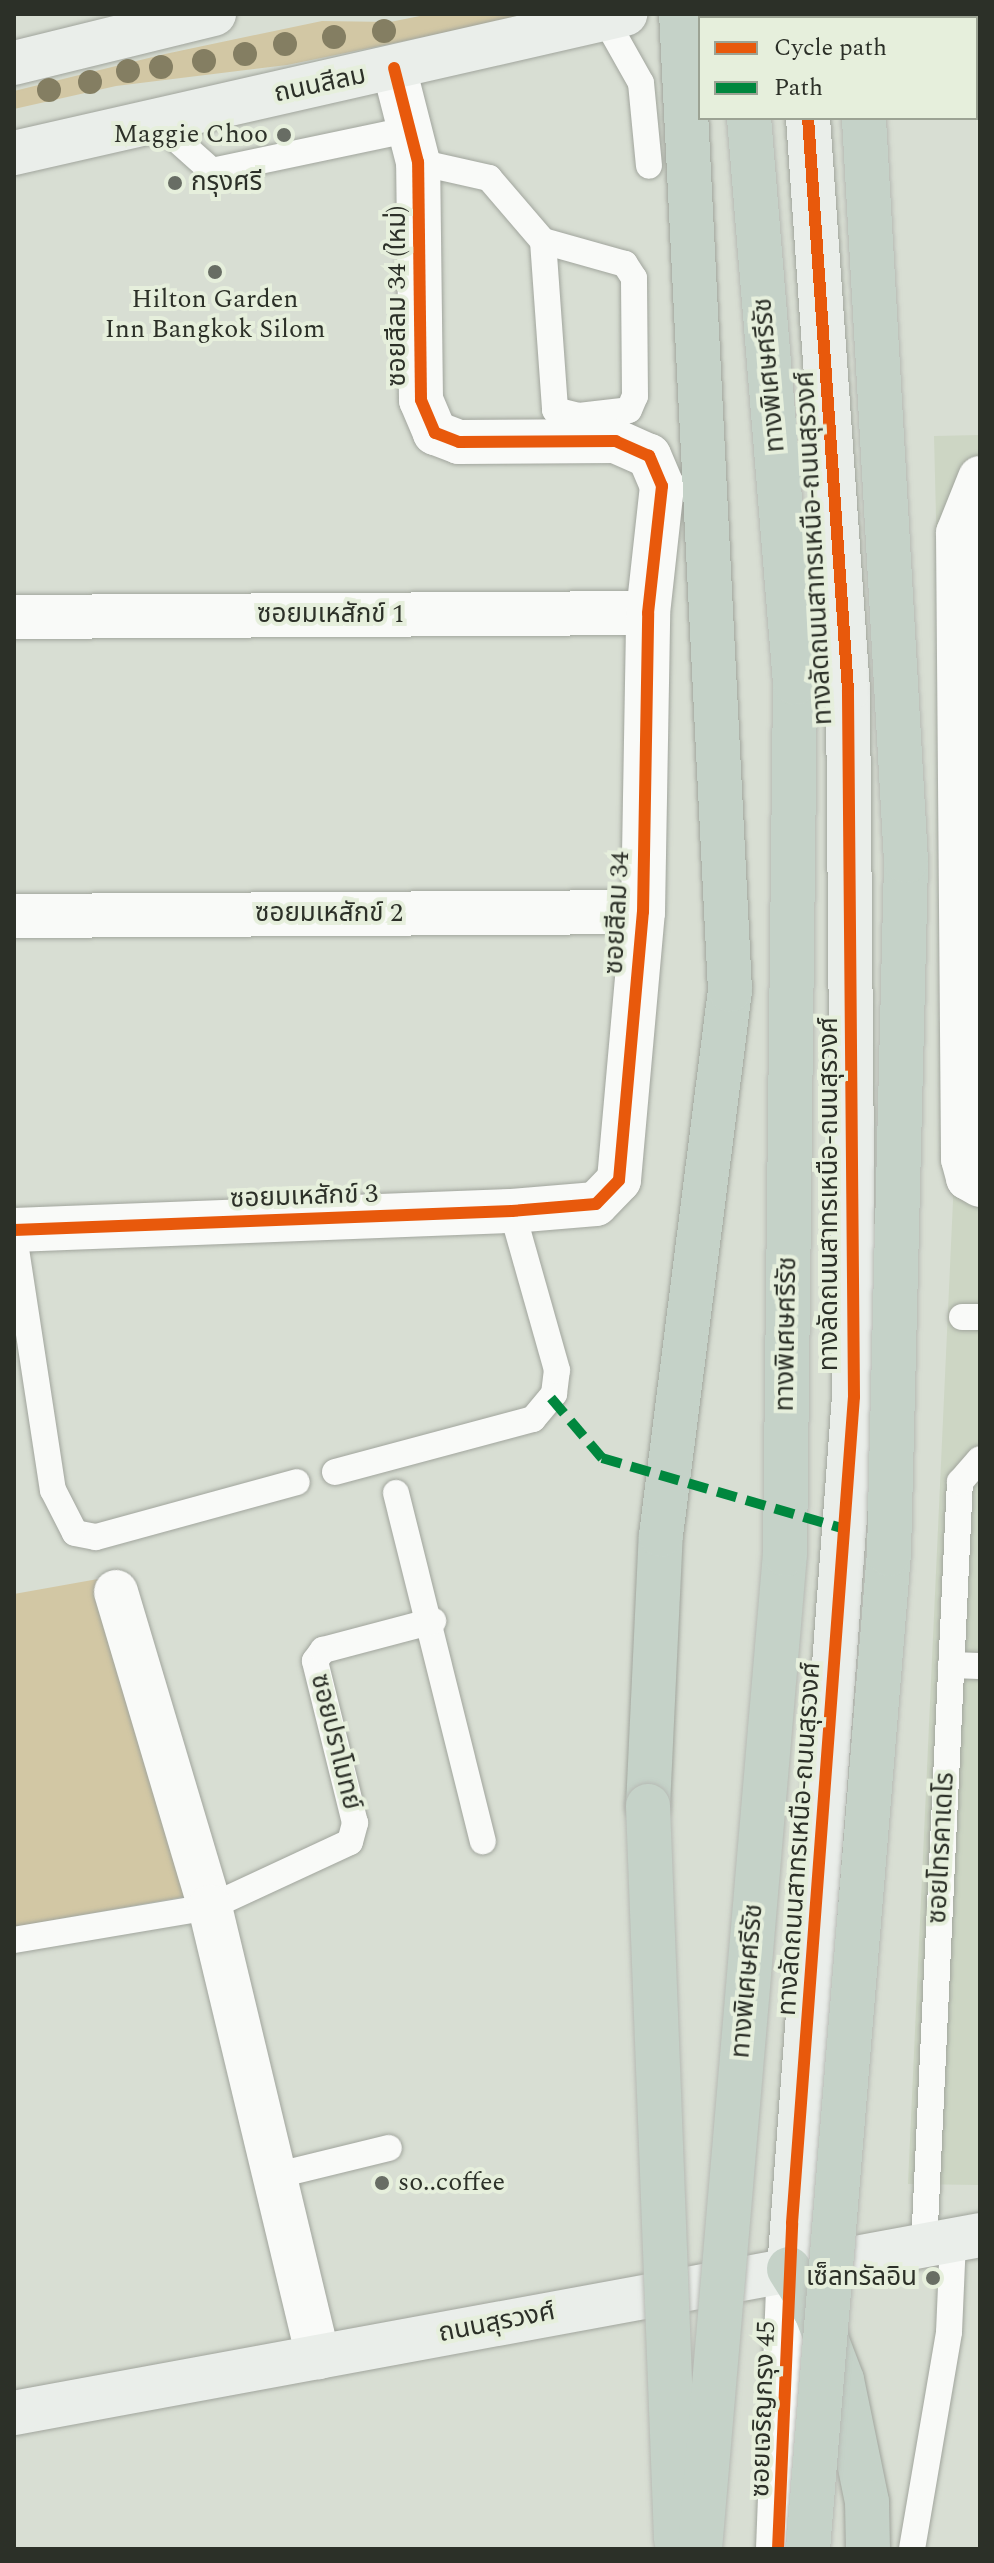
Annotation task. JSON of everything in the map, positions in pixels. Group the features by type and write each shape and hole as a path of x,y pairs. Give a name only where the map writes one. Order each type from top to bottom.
{"highway":[{"path":"676,2549 648,1806 661,1535 730,990 681,14"},
{"name":"ทางพิเศษศรีรัช","path":"700,2549 785,1554 795,683 749,120"},
{"path":"808,2549 889,1554 906,861 864,120"},
{"path":"789,2269 816,2312 842,2380 867,2502 868,2549"}],"street":[{"path":"14,63 214,14"},
{"name":"ถนนสีลม","path":"14,153 615,16"},
{"name":"ซอยสีลม 34 (ใหม่)","path":"394,68 415,146 421,400 435,433 459,442 616,441 649,456 662,486 648,613"},
{"name":"ทางลัดถนนสาทรเหนือ-ถนนสุรวงศ์","path":"789,2269 854,1397 848,690 808,120"},
{"path":"980,478 958,533 963,1159 968,1178 980,1185"},
{"name":"ซอยมเหสักข์ 1","path":"14,617 648,613"},
{"name":"ซอยสีลม 34","path":"596,1204 619,1180 643,912 648,613"},
{"name":"ซอยมเหสักข์ 2","path":"14,916 643,912"},
{"name":"ซอยมเหสักข์ 3","path":"14,1233 512,1211 596,1204"},
{"path":"116,1592 210,1907 278,2175 318,2357"},
{"name":"ถนนสุรวงศ์","path":"14,2413 952,2241"},
{"name":"ซอยเจริญกรุง 45","path":"778,2549 789,2269"}],"lane":[{"path":"615,16 641,83 649,166"},
{"path":"156,121 212,171 415,146 489,178 543,241 625,264 634,278 635,396 629,410 579,416 555,410 543,241"},
{"path":"335,1472 533,1419 554,1394 557,1370 512,1211"},
{"path":"14,1233 53,1490 75,1533 96,1537 297,1482"},
{"name":"ซอยโทรคาเดโร","path":"912,2549 949,2332 952,2241 951,1665 960,1482 980,1459"},
{"path":"396,1493 433,1621 483,1841"},
{"name":"ซอยปราโมทย์","path":"14,1940 210,1907 350,1842 355,1823 315,1661 323,1650 433,1621"},
{"path":"951,1665 980,1666"},
{"path":"278,2175 389,2148"}],"shaded area":[{"path":"430,14 535,14 287,65 116,86 14,109 14,91 165,54 322,21 390,22"},
{"path":"980,435 980,2185 908,2184 953,1201 934,436"},
{"path":"98,1579 194,1895 14,1927 14,1594"}],"marked path":[{"path":"551,1398 602,1458 845,1529"}],"cycle path":[{"path":"14,1230 512,1211 596,1204 619,1180 643,912 648,613 662,486 649,456 616,441 459,442 435,433 421,400 418,162 394,68"},
{"path":"778,2549 792,2223 854,1397 848,690 808,120"}],"place":[{"name":"Maggie Choo","path":"284,135"},
{"name":"กรุงศรี","path":"175,183"},
{"name":"Hilton Garden Inn Bangkok Silom","path":"215,272"},
{"name":"so..coffee","path":"382,2183"},
{"name":"เซ็ลทรัลอิน","path":"933,2278"}]}
